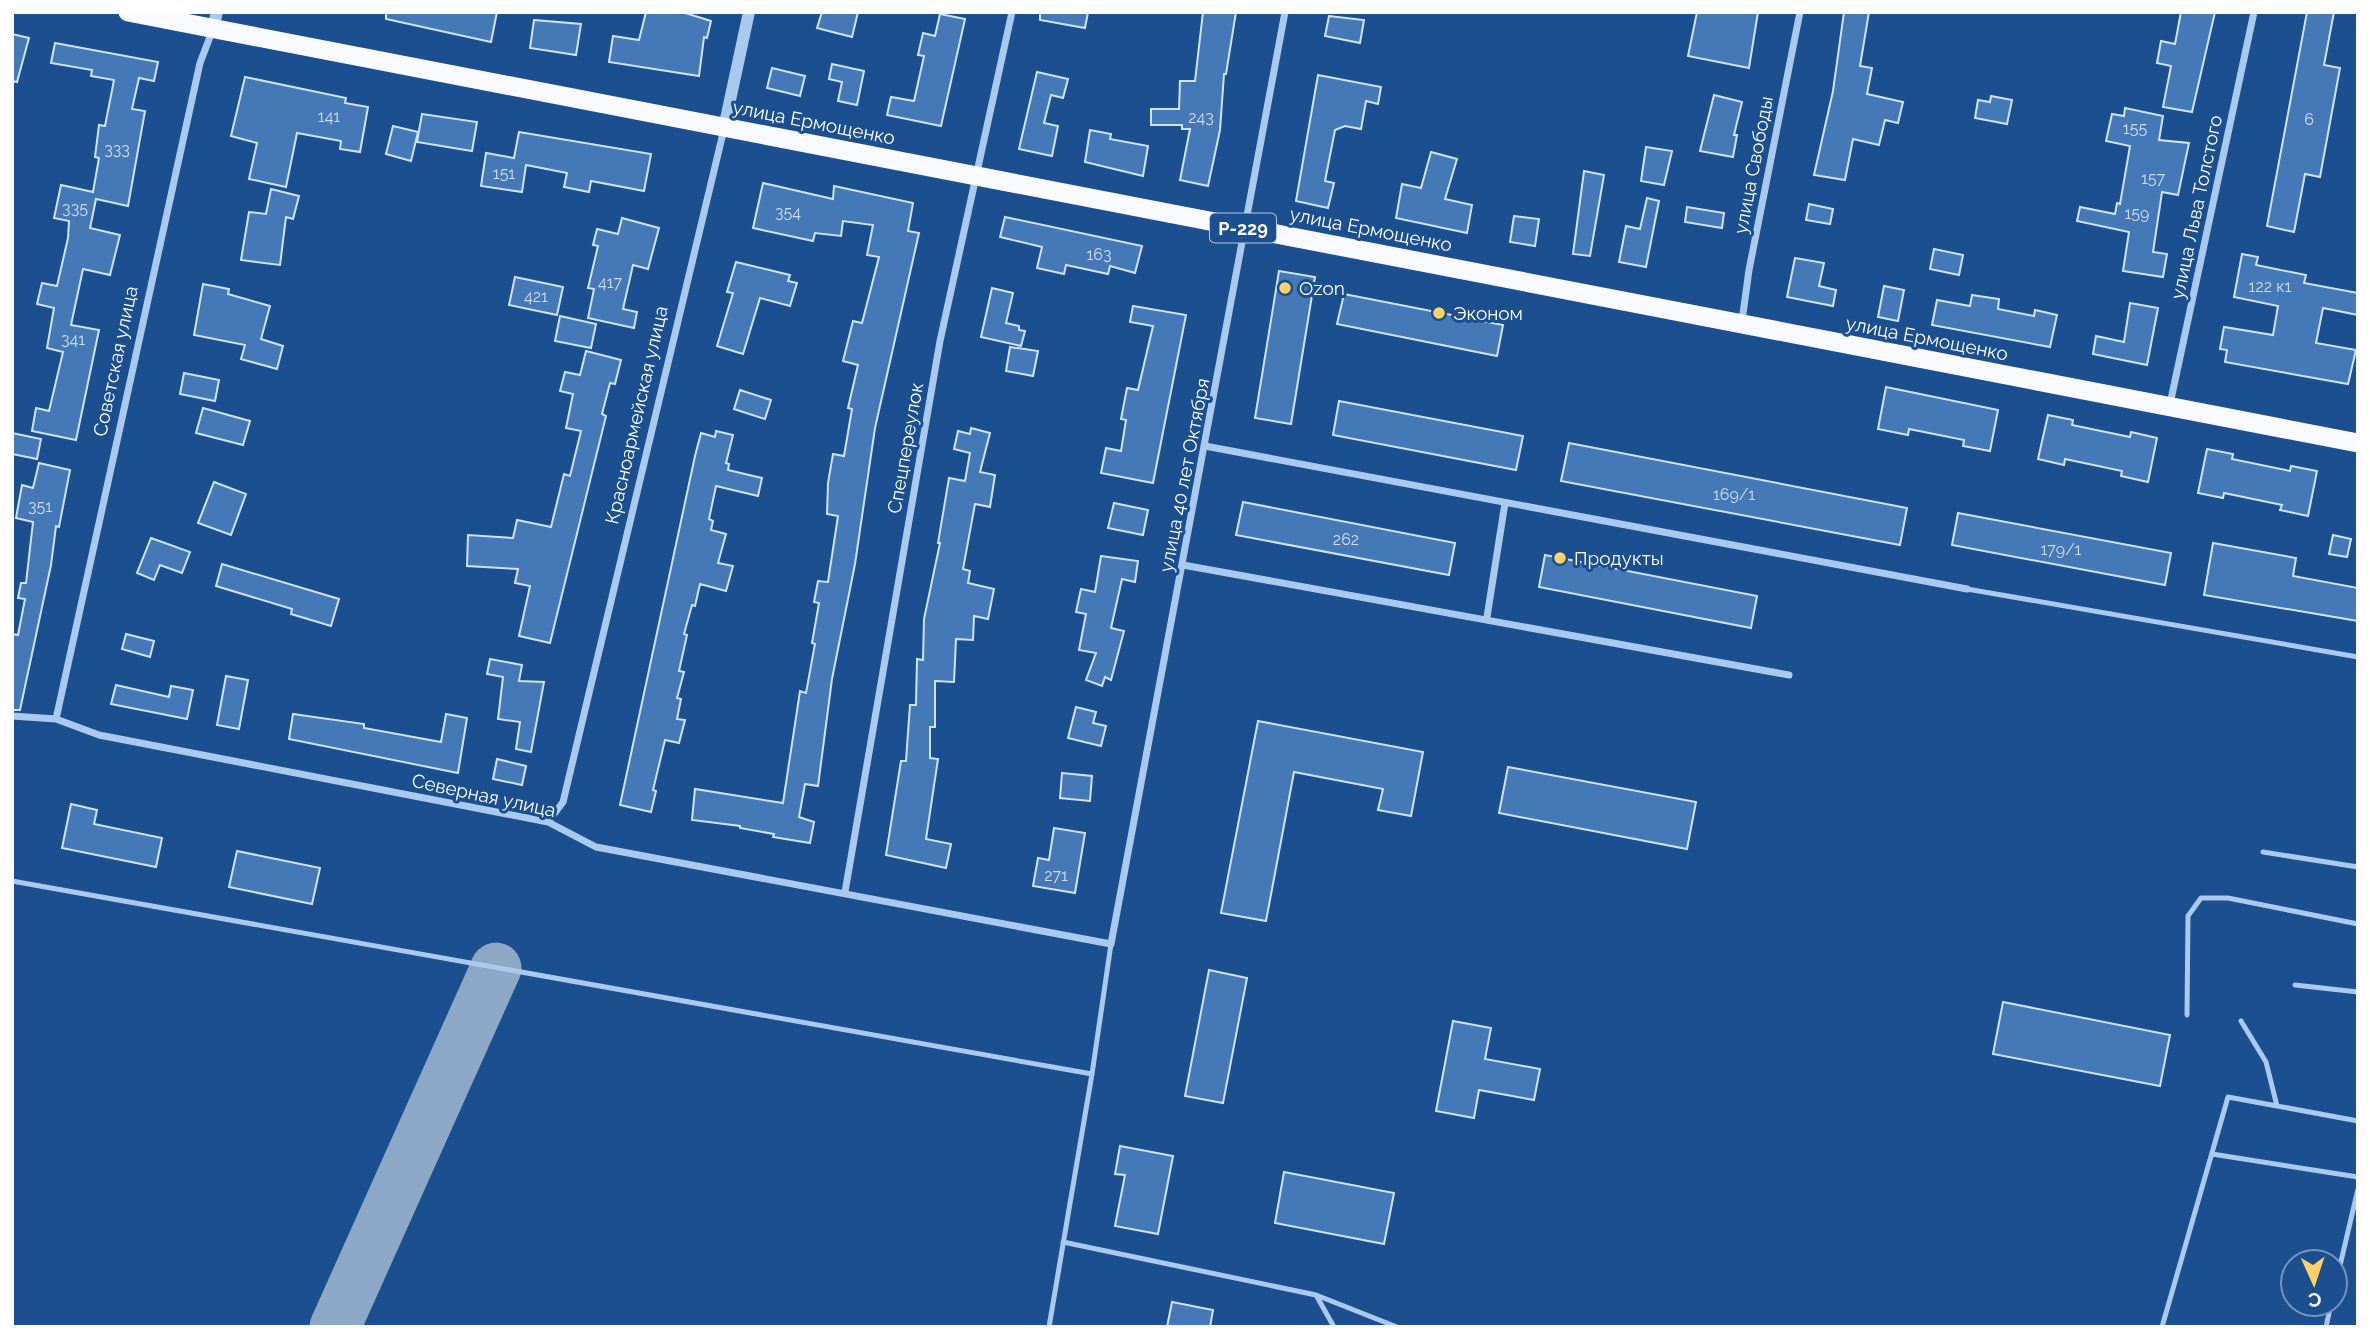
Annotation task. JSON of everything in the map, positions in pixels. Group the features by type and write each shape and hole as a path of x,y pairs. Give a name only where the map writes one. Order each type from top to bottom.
{"highway":[{"name":"улица Ермощенко","path":"128,12 215,20 724,128 2358,443"}],"street":[{"name":"Красноармейская улица","path":"548,822 563,803 750,12"},
{"name":"Спецпереулок","path":"845,892 940,341 1012,12"},
{"name":"улица 40 лет Октября","path":"1111,944 1285,12"},
{"name":"улица Свободы","path":"1741,325 1749,270 1800,12"},
{"name":"улица Льва Толстого","path":"2169,408 2254,12"},
{"name":"Советская улица","path":"56,719 197,77 215,20"},
{"path":"1205,446 1966,589"},
{"path":"1487,617 1505,503"},
{"path":"1183,565 1487,617 1789,675"},
{"name":"Северная улица","path":"12,716 56,719 99,735 548,822 597,847 1111,944"}],"lane":[{"path":"1966,589 2358,657"},
{"path":"2263,852 2358,867"},
{"path":"12,881 1091,1074"},
{"path":"2187,1015 2188,916 2202,898 2228,898 2358,924"},
{"path":"1049,1327 1111,944"},
{"path":"2295,985 2358,992"},
{"path":"2241,1021 2266,1062 2277,1106"},
{"path":"2162,1327 2228,1097 2358,1121"},
{"path":"2212,1154 2358,1177"},
{"path":"2344,1248 2358,1189"},
{"path":"1063,1242 1316,1295 1397,1327"},
{"path":"1316,1295 1334,1327"}],"building":[{"path":"386,12 497,12 491,42 386,19"},
{"path":"646,12 682,12 711,21 707,38 704,37 699,76 609,62 613,36 639,40"},
{"path":"822,12 858,12 852,37 817,28"},
{"path":"1040,12 1088,12 1085,28 1040,20"},
{"path":"1203,12 1236,12 1224,74 1220,130 1208,186 1180,180 1190,129 1182,129 1182,125 1151,125 1151,109 1179,109 1180,81 1195,81"},
{"path":"1697,12 1758,12 1749,68 1688,56"},
{"path":"1844,12 1869,12 1860,66 1872,68 1867,94 1903,102 1898,123 1885,120 1879,145 1853,139 1845,180 1814,175 1833,91"},
{"path":"2181,12 2215,12 2192,112 2163,107 2171,66 2157,63 2161,41 2175,44"},
{"path":"2307,12 2334,12 2324,65 2340,68 2320,177 2305,174 2294,232 2267,226"},
{"path":"940,14 965,19 941,126 887,115 891,97 914,101 924,56 918,55 923,33 935,36"},
{"path":"1329,16 1364,20 1360,43 1325,36"},
{"path":"534,20 581,24 576,55 530,48"},
{"path":"12,34 29,38 17,82 12,81"},
{"path":"55,43 158,62 154,81 139,78 132,109 145,111 128,206 96,199 90,228 120,235 110,275 83,269 71,325 99,330 76,440 32,431 36,408 49,411 63,352 47,348 54,308 37,304 42,283 57,286 68,238 69,221 54,218 61,185 93,192 99,158 95,157 99,125 105,126 114,80 91,76 92,70 51,63"},
{"path":"832,64 864,71 857,105 838,101 842,82 829,79"},
{"path":"772,68 805,76 800,96 767,88"},
{"path":"1037,72 1068,79 1063,98 1051,95 1044,123 1058,126 1052,156 1019,149"},
{"path":"1318,75 1381,87 1378,104 1366,101 1361,129 1345,126 1335,130 1325,181 1334,183 1328,208 1296,201"},
{"path":"245,77 346,98 345,103 368,107 360,152 340,149 341,141 297,133 286,187 249,179 257,143 231,136"},
{"path":"1714,95 1742,102 1734,135 1737,135 1733,157 1700,151"},
{"path":"1991,96 2012,100 2007,124 1975,118 1978,100 1990,102"},
{"path":"2125,108 2163,116 2159,140 2189,143 2178,195 2162,192 2153,252 2167,254 2163,277 2123,271 2129,232 2077,221 2080,207 2115,214 2117,203 2120,204 2130,146 2106,141 2112,114 2124,116"},
{"path":"422,114 477,122 472,151 417,142"},
{"path":"393,126 418,132 411,161 386,154"},
{"path":"1090,130 1111,134 1110,139 1148,146 1143,176 1085,162"},
{"path":"519,132 651,154 644,191 591,181 589,192 564,187 567,173 526,165 522,192 481,186 486,153 514,158"},
{"path":"1646,147 1672,151 1664,185 1641,181"},
{"path":"1431,152 1457,159 1445,199 1472,205 1467,233 1396,218 1402,184 1421,188"},
{"path":"1584,171 1604,175 1590,256 1573,254"},
{"path":"763,183 833,199 834,186 913,203 908,231 919,233 875,428 855,564 832,679 818,786 805,784 799,817 814,822 810,843 773,837 774,834 740,826 692,820 695,789 783,803 800,691 806,693 815,644 812,643 819,603 814,602 818,581 828,582 838,516 827,514 828,483 833,454 844,456 852,409 848,408 858,365 843,361 853,321 862,323 879,257 867,255 873,225 843,221 841,236 815,233 813,241 753,228"},
{"path":"271,189 299,196 293,219 286,217 280,265 241,260 249,212 266,214"},
{"path":"1647,198 1659,201 1646,267 1619,262 1626,226 1640,229"},
{"path":"1809,204 1833,209 1830,224 1806,220"},
{"path":"1687,207 1724,213 1722,228 1685,222"},
{"path":"1514,216 1539,219 1535,246 1510,242"},
{"path":"1005,217 1142,246 1135,273 1110,266 1108,274 1066,265 1064,274 1037,268 1042,247 1000,237"},
{"path":"622,218 659,228 648,269 633,265 623,309 637,312 634,328 588,318 594,289 588,288 598,246 593,245 597,229 618,234"},
{"path":"1934,249 1963,255 1959,275 1930,269"},
{"path":"2242,254 2258,257 2256,265 2306,275 2304,283 2358,293 2358,315 2323,308 2316,343 2356,350 2348,384 2225,362 2227,350 2220,349 2224,327 2273,335 2278,306 2234,297"},
{"path":"1795,258 1824,263 1819,286 1836,290 1833,306 1787,297"},
{"path":"736,262 790,275 788,281 797,283 790,306 760,298 743,354 717,346 733,293 727,292"},
{"path":"1279,271 1315,277 1291,424 1255,418"},
{"path":"515,277 563,287 557,315 509,305"},
{"path":"203,284 229,289 228,294 270,306 261,339 283,346 277,369 241,359 245,345 194,335"},
{"path":"1884,286 1904,290 1898,321 1878,317"},
{"path":"992,288 1013,293 1006,323 1019,326 1019,330 1025,331 1021,346 981,337"},
{"path":"1344,294 1503,325 1497,356 1337,324"},
{"path":"1972,295 1999,299 1998,309 2034,316 2035,310 2057,315 2050,347 1932,325 1937,300 1970,306"},
{"path":"2130,303 2158,308 2147,365 2093,354 2096,336 2124,342"},
{"path":"1133,306 1186,315 1153,483 1101,473 1106,448 1121,451 1126,420 1121,419 1127,388 1138,390 1153,326 1130,322"},
{"path":"560,316 596,324 591,348 555,341"},
{"path":"1010,347 1038,351 1033,376 1006,371"},
{"path":"586,351 621,360 615,384 610,383 602,414 606,416 550,643 519,636 530,586 515,583 518,569 467,566 468,535 513,538 517,520 551,527 564,474 570,476 581,431 566,428 573,394 560,391 565,372 580,375"},
{"path":"184,373 219,380 215,401 180,394"},
{"path":"1886,387 1998,410 1990,451 1963,446 1964,440 1909,429 1908,435 1878,429"},
{"path":"740,390 771,400 765,419 734,409"},
{"path":"1339,401 1523,436 1516,470 1333,435"},
{"path":"203,408 250,421 243,445 196,433"},
{"path":"2048,415 2073,420 2072,425 2130,437 2131,432 2157,438 2148,482 2121,476 2122,471 2065,459 2064,465 2038,459"},
{"path":"971,428 990,433 980,472 995,475 990,507 975,504 963,569 970,571 968,583 994,589 988,619 974,616 973,640 956,639 954,682 935,681 935,727 930,727 930,758 938,759 926,839 951,844 946,868 886,855 901,761 906,761 910,705 916,705 917,659 923,660 924,619 940,543 949,478 965,481 970,453 954,449 958,431 970,434"},
{"path":"716,431 733,435 726,463 729,464 728,470 762,478 758,496 716,486 709,519 713,521 711,530 726,534 718,563 733,566 726,591 700,584 695,606 692,605 684,634 687,635 679,671 684,672 677,698 681,699 677,719 685,720 679,743 665,740 653,790 656,791 651,812 620,805 695,456 701,433 715,437"},
{"path":"12,433 41,439 37,459 12,454"},
{"path":"1569,443 1907,508 1900,545 1561,481"},
{"path":"2207,449 2233,454 2232,459 2290,471 2291,466 2317,471 2308,516 2280,510 2282,505 2224,493 2223,498 2198,493"},
{"path":"39,463 70,470 59,527 56,526 51,565 20,710 12,710 12,634 18,635 25,599 18,598 21,583 26,583 33,522 16,518 22,485 33,488"},
{"path":"214,482 246,494 231,535 198,523"},
{"path":"1243,502 1455,543 1449,575 1236,535"},
{"path":"1114,503 1148,510 1143,535 1108,528"},
{"path":"1958,513 2171,553 2165,585 1952,545"},
{"path":"2333,535 2351,539 2347,557 2329,554"},
{"path":"151,538 190,552 182,573 160,565 154,580 137,573"},
{"path":"2213,543 2296,558 2293,576 2358,588 2358,621 2204,595"},
{"path":"1545,555 1757,596 1751,628 1539,587"},
{"path":"1101,556 1138,561 1135,582 1122,579 1111,628 1124,631 1111,680 1105,677 1102,686 1086,680 1096,653 1079,650 1086,614 1076,612 1081,589 1095,592"},
{"path":"222,564 339,599 331,626 291,614 292,609 216,586"},
{"path":"126,634 154,641 150,657 122,649"},
{"path":"490,659 522,665 519,681 544,682 531,752 516,749 520,722 498,719 503,677 487,674"},
{"path":"226,676 248,680 239,729 217,725"},
{"path":"116,685 169,697 171,686 193,690 187,719 111,704"},
{"path":"1076,707 1096,712 1093,723 1106,726 1101,746 1068,738"},
{"path":"293,714 364,724 364,728 441,742 446,714 467,718 458,773 289,739"},
{"path":"1258,721 1423,752 1411,816 1378,810 1383,789 1294,772 1266,921 1221,913"},
{"path":"497,759 526,766 522,785 493,779"},
{"path":"1508,767 1696,802 1687,849 1499,813"},
{"path":"1062,773 1092,776 1090,801 1060,798"},
{"path":"71,804 97,810 94,824 162,838 156,867 62,848"},
{"path":"1054,828 1085,833 1075,893 1033,886 1038,858 1049,860"},
{"path":"237,851 320,868 312,904 229,887"},
{"path":"1209,970 1247,978 1223,1103 1185,1096"},
{"path":"2003,1002 2170,1035 2160,1086 1993,1054"},
{"path":"1453,1021 1491,1028 1485,1059 1540,1069 1534,1100 1479,1090 1474,1118 1436,1111"},
{"path":"1120,1146 1173,1156 1158,1234 1115,1226 1125,1175 1115,1174"},
{"path":"1284,1172 1394,1193 1384,1244 1275,1223"},
{"path":"1172,1302 1213,1310 1210,1327 1167,1327"}],"taxiway":[{"path":"335,1327 496,968"}],"place":[{"name":"Ozon","path":"1285,288"},
{"name":"Эконом","path":"1439,313"},
{"name":"Продукты","path":"1560,558"}]}
